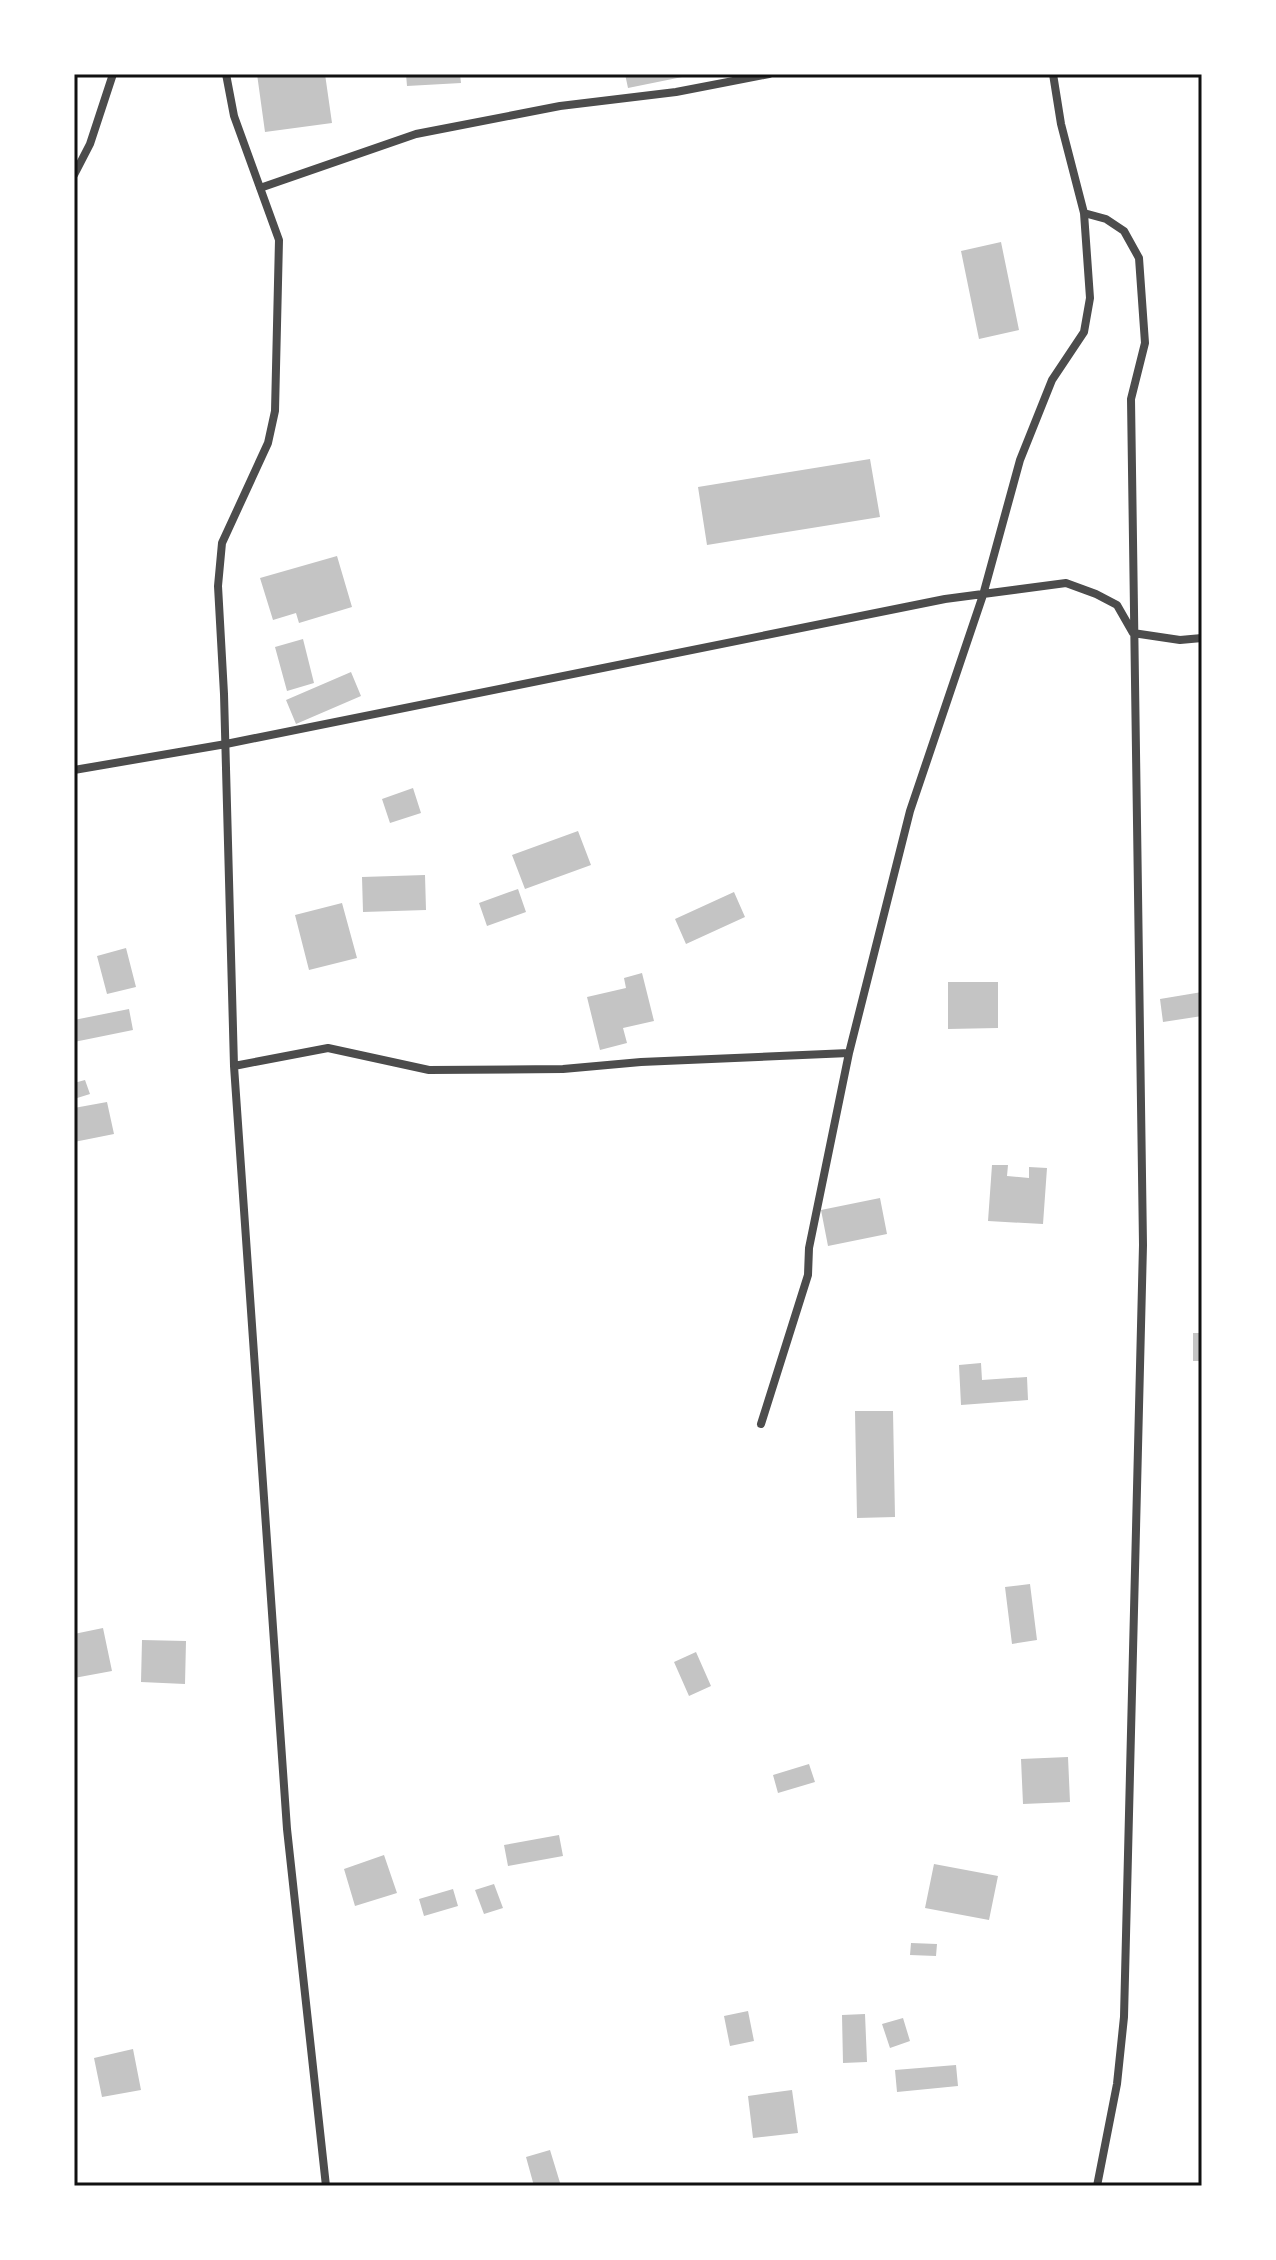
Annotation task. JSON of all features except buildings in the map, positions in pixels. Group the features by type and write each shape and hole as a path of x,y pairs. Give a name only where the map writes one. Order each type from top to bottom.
{"street":[{"path":"74,175 90,144 113,74"},
{"path":"226,74 234,116 279,240 275,411 268,443 222,543 218,586 226,744 234,1066 287,1829 326,2186"},
{"path":"260,188 416,134 560,106 676,92 769,74"},
{"path":"761,1424 808,1275 809,1248 849,1053 910,811 983,595 1020,460 1052,380 1084,332 1090,298 1084,213 1061,124 1053,74"},
{"path":"1084,213 1106,219 1124,231 1139,258 1145,343 1131,399 1143,1245 1124,2017 1117,2084 1097,2186"},
{"path":"74,770 226,744 929,602 1066,583 1117,605 1133,633"},
{"path":"1133,633 1180,640 1202,638"},
{"path":"234,1066 328,1048 429,1070 563,1069 641,1062 849,1053"}]}
